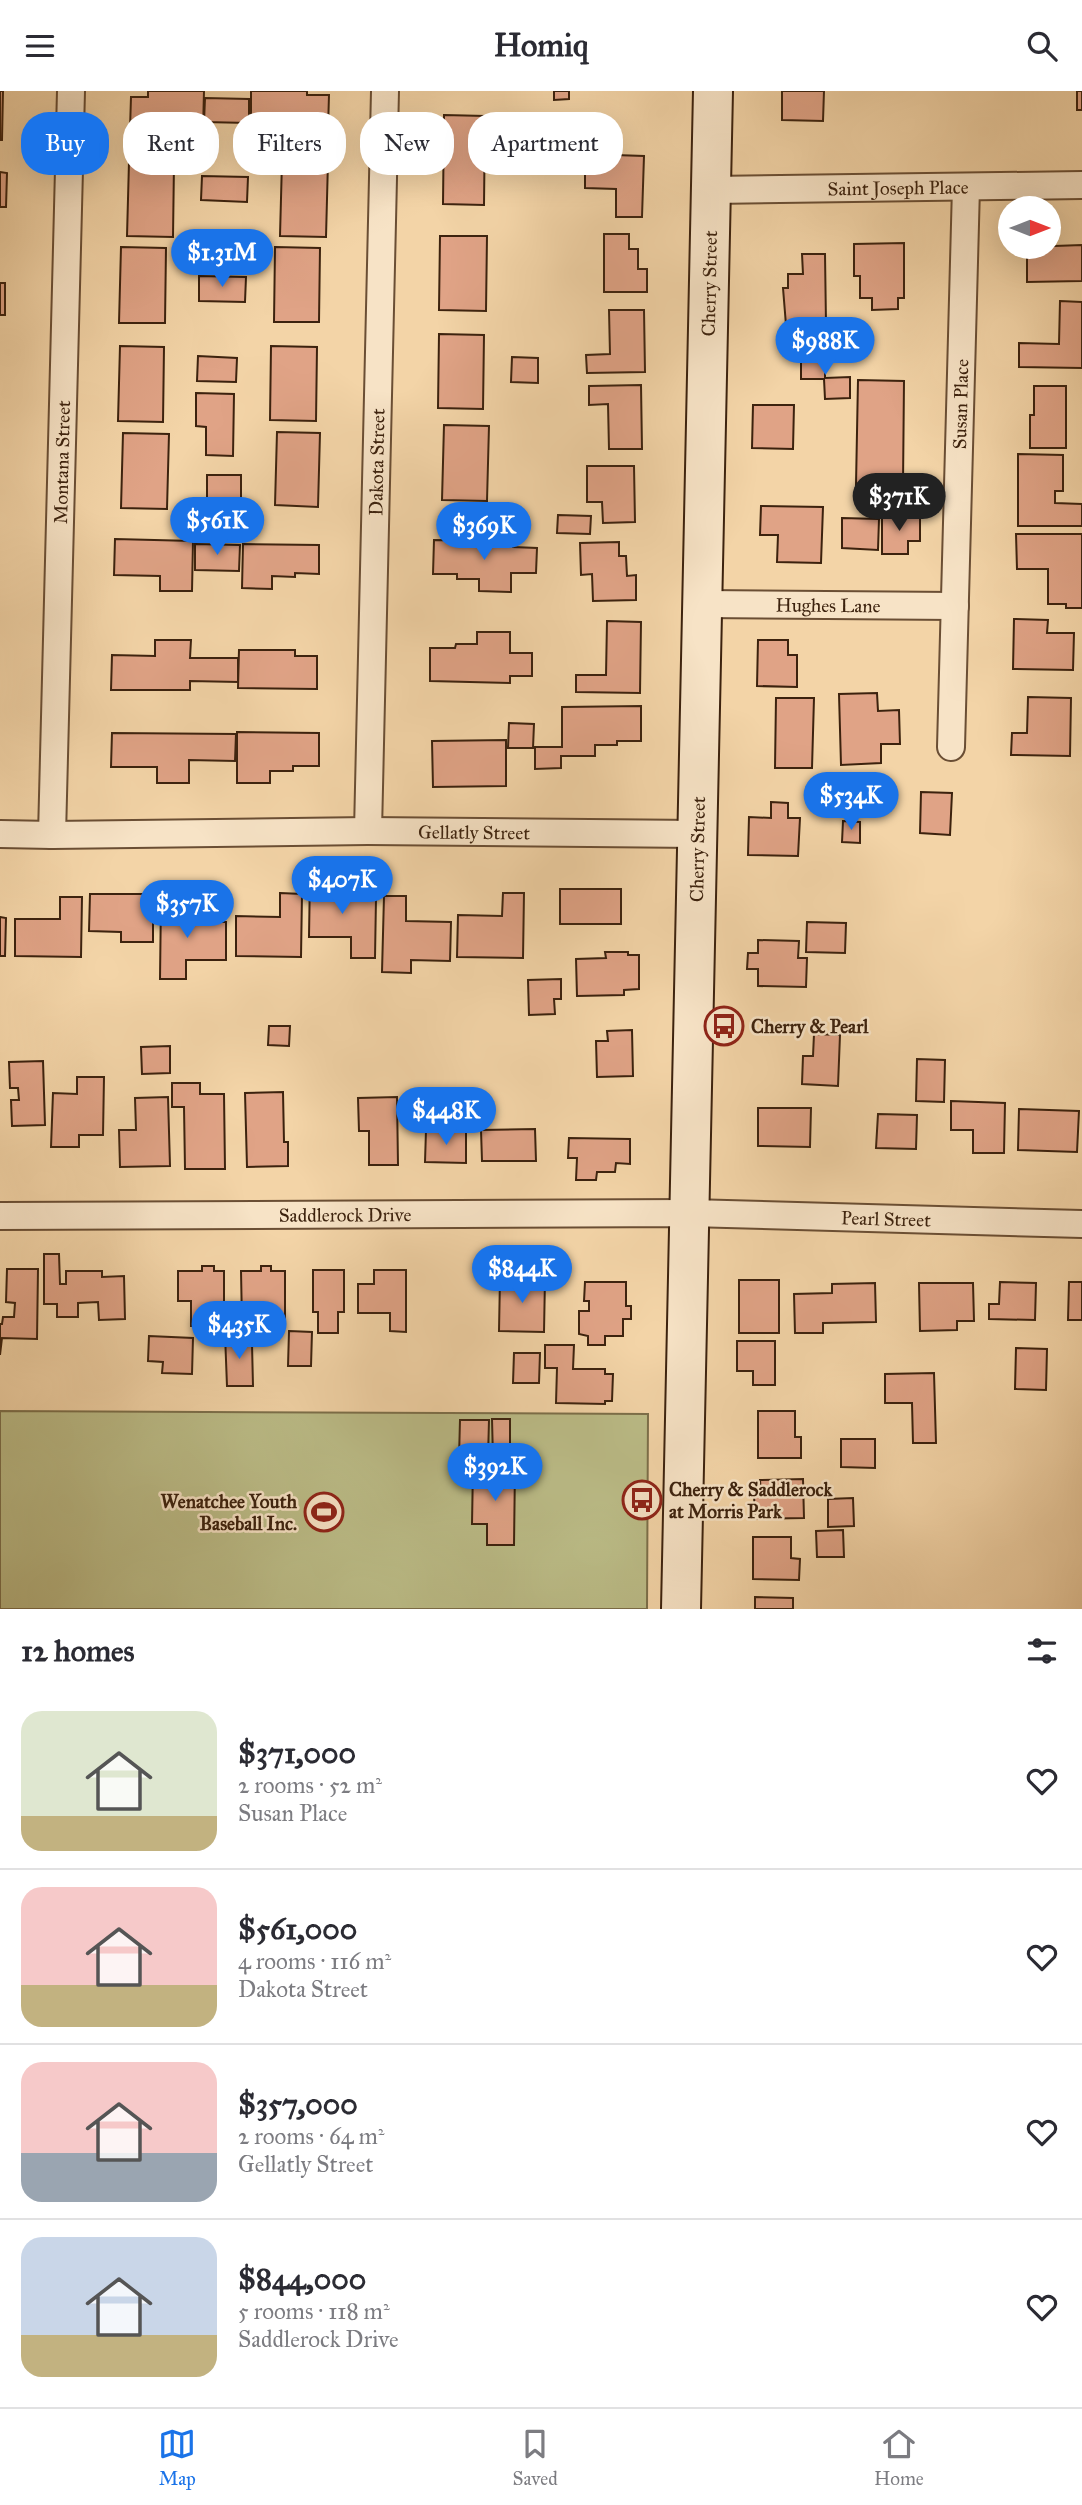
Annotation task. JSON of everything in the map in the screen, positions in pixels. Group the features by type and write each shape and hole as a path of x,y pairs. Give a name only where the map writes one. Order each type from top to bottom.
{"main road":[{"name":"Cherry Street","path":"681,1609 713,91"}],"street":[{"name":"Montana Street","path":"52,835 71,91"},
{"name":"Dakota Street","path":"368,831 385,91"},
{"name":"Saint Joseph Place","path":"712,190 1082,185"},
{"name":"Susan Place","path":"951,747 966,187"},
{"name":"Hughes Lane","path":"704,604 955,606"},
{"name":"Gellatly Street","path":"0,834 368,831 698,834"},
{"name":"Saddlerock Drive","path":"0,1216 690,1213"},
{"name":"Pearl Street","path":"690,1213 1082,1224"}],"green space":[{"name":"Wenatchee Youth Baseball Inc.","path":"0,1411 648,1414 647,1609 0,1609"}],"building":[{"path":"0,91 3,91 2,140 0,140"},
{"path":"148,91 204,91 203,112 131,112 131,97 148,97"},
{"path":"251,91 307,91 307,95 329,95 328,112 251,112"},
{"path":"554,91 569,91 569,99 554,100"},
{"path":"782,91 824,91 823,121 782,120"},
{"path":"1077,91 1082,91 1082,110 1077,110"},
{"path":"205,98 249,99 249,112 233,112 233,123 219,122 219,112 204,112"},
{"path":"454,115 468,116 468,175 484,175 484,205 443,204 443,175 454,175"},
{"path":"623,155 644,156 642,217 616,217 616,189 585,188 585,175 623,175"},
{"path":"0,172 7,173 6,207 0,207"},
{"path":"129,175 174,175 173,237 127,236"},
{"path":"282,175 328,175 326,237 280,236"},
{"path":"202,176 248,177 247,202 201,200"},
{"path":"604,234 629,234 629,249 638,249 638,269 647,269 647,292 604,292"},
{"path":"440,236 487,236 486,311 439,310"},
{"path":"904,243 904,298 898,298 898,309 872,310 872,298 860,298 860,276 854,276 854,244"},
{"path":"1082,245 1082,281 1027,282 1027,259 1061,259 1061,246"},
{"path":"121,247 166,248 165,323 119,323"},
{"path":"275,247 320,248 319,322 274,322"},
{"path":"802,254 825,254 826,324 813,324 813,335 792,335 792,325 786,325 783,288 788,288 788,274 803,274"},
{"path":"199,276 246,277 245,302 199,301"},
{"path":"0,283 5,283 5,315 0,315"},
{"path":"1060,301 1082,302 1082,368 1019,367 1019,343 1059,344"},
{"path":"609,310 644,310 645,372 587,373 586,355 610,354"},
{"path":"439,334 484,335 483,409 438,408"},
{"path":"120,346 164,347 163,422 118,421"},
{"path":"271,346 317,347 316,421 270,420"},
{"path":"801,355 825,355 825,378 850,377 850,398 825,399 824,379 801,379"},
{"path":"198,356 237,358 236,382 197,381"},
{"path":"512,357 538,358 538,383 511,382"},
{"path":"858,380 904,381 903,485 856,485"},
{"path":"641,385 642,449 609,449 608,404 589,405 589,386"},
{"path":"1034,386 1066,386 1066,448 1030,448 1030,415 1034,415"},
{"path":"196,393 234,394 233,456 206,455 206,427 196,426"},
{"path":"753,405 794,405 793,449 752,448"},
{"path":"444,425 489,426 487,501 442,500"},
{"path":"277,432 320,433 318,507 275,505"},
{"path":"123,433 169,434 167,509 121,508"},
{"path":"1018,454 1063,455 1063,491 1055,491 1055,503 1082,504 1082,526 1018,526"},
{"path":"587,466 634,466 635,522 603,523 602,502 587,502"},
{"path":"207,475 241,475 241,498 207,498"},
{"path":"761,506 823,507 821,563 777,562 778,535 760,535"},
{"path":"882,514 920,515 920,541 908,541 908,554 882,554"},
{"path":"558,515 591,516 590,534 557,533"},
{"path":"842,518 879,519 878,550 842,548"},
{"path":"1016,534 1082,534 1082,608 1066,608 1066,604 1048,604 1048,569 1017,569"},
{"path":"115,539 193,541 192,591 160,591 160,576 114,575"},
{"path":"434,540 513,541 513,547 537,548 536,573 511,573 511,592 479,591 479,579 457,579 457,574 433,574"},
{"path":"619,542 619,556 626,556 627,576 636,575 636,600 593,601 592,574 581,575 580,543"},
{"path":"195,544 240,545 239,571 195,570"},
{"path":"243,544 319,545 319,574 272,576 272,589 242,588"},
{"path":"1014,619 1048,620 1047,633 1074,633 1073,670 1013,669"},
{"path":"607,621 641,622 640,693 576,692 576,675 606,675"},
{"path":"477,632 510,632 510,653 532,653 532,676 510,676 510,683 430,681 430,648 455,648 456,644 477,644"},
{"path":"155,640 191,640 190,658 238,658 238,682 190,681 190,690 111,690 112,655 155,656"},
{"path":"758,640 788,640 788,655 797,655 797,687 757,686"},
{"path":"239,650 295,650 295,656 317,656 317,689 238,688"},
{"path":"877,693 878,711 899,710 900,744 881,744 881,763 841,765 839,694"},
{"path":"1028,697 1071,698 1070,756 1011,755 1012,733 1027,733"},
{"path":"776,698 814,698 812,768 775,768"},
{"path":"641,706 641,741 595,745 595,756 561,756 561,768 535,769 535,747 562,747 562,707"},
{"path":"509,723 534,724 533,748 508,748"},
{"path":"237,732 319,733 319,766 293,766 293,771 270,771 270,783 237,783"},
{"path":"112,733 236,734 235,761 189,760 189,783 157,783 157,767 111,767"},
{"path":"506,740 506,786 433,787 432,741"},
{"path":"921,792 952,793 950,835 920,833"},
{"path":"771,802 788,803 788,818 800,818 798,856 748,855 749,817 771,818"},
{"path":"843,821 860,822 860,843 842,842"},
{"path":"310,876 338,876 338,897 376,898 375,958 351,958 351,937 309,937"},
{"path":"560,889 621,889 621,924 560,924"},
{"path":"280,893 302,894 301,957 236,956 236,916 280,917"},
{"path":"503,893 524,893 523,958 457,957 458,915 502,916"},
{"path":"90,894 153,894 153,942 121,942 121,932 89,931"},
{"path":"384,896 406,896 406,921 451,922 450,961 411,960 411,973 382,972"},
{"path":"60,897 82,897 81,957 15,956 15,919 60,919"},
{"path":"161,898 185,898 184,921 226,922 226,960 186,960 186,979 160,979"},
{"path":"0,917 6,918 5,956 0,956"},
{"path":"807,922 846,923 845,953 806,952"},
{"path":"758,940 799,941 798,958 807,958 806,987 758,986 758,969 747,969 748,953 758,953"},
{"path":"605,952 639,955 639,989 624,990 624,995 577,996 576,959 606,958"},
{"path":"561,979 561,999 554,999 555,1014 529,1015 528,980"},
{"path":"269,1026 290,1026 289,1046 268,1045"},
{"path":"632,1030 633,1076 597,1077 596,1041 608,1041 607,1031"},
{"path":"814,1034 840,1035 838,1086 802,1084 803,1056 813,1056"},
{"path":"170,1046 170,1073 142,1074 141,1047"},
{"path":"917,1059 945,1060 944,1102 916,1101"},
{"path":"43,1061 45,1125 12,1126 11,1100 19,1100 18,1088 10,1088 9,1062"},
{"path":"77,1077 104,1077 103,1135 79,1135 79,1147 51,1147 53,1093 77,1094"},
{"path":"172,1083 200,1083 200,1094 224,1094 225,1169 185,1169 184,1107 172,1107"},
{"path":"283,1092 284,1142 288,1142 288,1166 247,1167 245,1093"},
{"path":"168,1097 170,1166 120,1167 119,1130 136,1130 135,1098"},
{"path":"397,1097 398,1165 369,1165 369,1131 359,1131 358,1098"},
{"path":"951,1101 1005,1103 1004,1153 973,1153 973,1130 951,1130"},
{"path":"758,1108 811,1108 810,1147 758,1146"},
{"path":"1019,1109 1079,1111 1077,1152 1018,1150"},
{"path":"878,1114 917,1115 916,1149 876,1148"},
{"path":"535,1129 536,1161 482,1161 481,1130"},
{"path":"426,1130 466,1131 466,1163 425,1162"},
{"path":"569,1138 630,1139 630,1164 616,1163 615,1172 597,1172 596,1180 576,1180 577,1158 568,1158"},
{"path":"44,1254 59,1254 60,1284 66,1284 66,1271 102,1271 102,1277 124,1276 125,1319 99,1320 98,1302 78,1303 78,1317 57,1317 57,1304 44,1304"},
{"path":"202,1266 214,1266 214,1271 224,1271 224,1326 191,1326 191,1301 178,1301 178,1271 202,1271"},
{"path":"261,1266 271,1266 271,1271 285,1271 285,1323 242,1323 241,1271 261,1271"},
{"path":"7,1269 38,1269 37,1339 2,1338 0,1355 0,1324 3,1317 14,1317 15,1303 6,1302"},
{"path":"313,1270 344,1270 344,1312 338,1312 338,1333 318,1333 318,1312 313,1312"},
{"path":"374,1270 406,1270 406,1332 390,1331 390,1313 358,1313 358,1284 374,1284"},
{"path":"500,1278 545,1278 544,1332 499,1331"},
{"path":"739,1280 779,1280 779,1333 739,1333"},
{"path":"585,1282 626,1282 626,1306 631,1306 631,1319 623,1319 623,1336 605,1336 605,1345 588,1345 588,1336 579,1334 579,1311 589,1311 589,1301 584,1301"},
{"path":"1000,1282 1036,1283 1035,1320 989,1319 989,1304 999,1304"},
{"path":"1069,1282 1082,1282 1082,1320 1068,1320"},
{"path":"875,1283 876,1322 823,1323 823,1333 795,1333 794,1294 832,1293 832,1284"},
{"path":"919,1283 973,1283 974,1321 957,1321 957,1330 920,1331"},
{"path":"289,1331 312,1332 311,1366 288,1366"},
{"path":"244,1333 244,1344 252,1344 253,1386 227,1386 225,1334"},
{"path":"149,1336 193,1338 192,1374 162,1373 163,1362 148,1361"},
{"path":"737,1341 775,1341 775,1385 753,1385 753,1371 737,1371"},
{"path":"545,1345 574,1345 573,1369 605,1369 605,1374 613,1374 612,1401 605,1401 605,1404 556,1403 557,1368 545,1368"},
{"path":"1016,1348 1047,1349 1046,1390 1015,1389"},
{"path":"514,1353 540,1353 539,1383 513,1383"},
{"path":"934,1373 936,1443 913,1443 912,1403 885,1403 885,1374"},
{"path":"758,1411 795,1411 795,1437 801,1437 801,1458 758,1458"},
{"path":"492,1419 510,1419 510,1459 493,1459"},
{"path":"460,1420 489,1420 488,1458 459,1458"},
{"path":"841,1439 875,1439 875,1468 841,1467"},
{"path":"473,1467 515,1467 514,1545 487,1545 487,1524 472,1524"},
{"path":"803,1479 804,1518 755,1519 754,1494 761,1494 760,1480"},
{"path":"853,1498 854,1526 828,1527 828,1499"},
{"path":"843,1530 844,1557 817,1557 816,1531"},
{"path":"753,1537 791,1537 791,1558 800,1559 799,1580 753,1579"},
{"path":"755,1597 793,1598 793,1609 755,1609"}],"place":[{"name":"Cherry & Pearl","path":"724,1026"},
{"name":"Cherry & Saddlerock at Morris Park","path":"642,1500"},
{"name":"Wenatchee Youth Baseball Inc.","path":"324,1512"}]}
